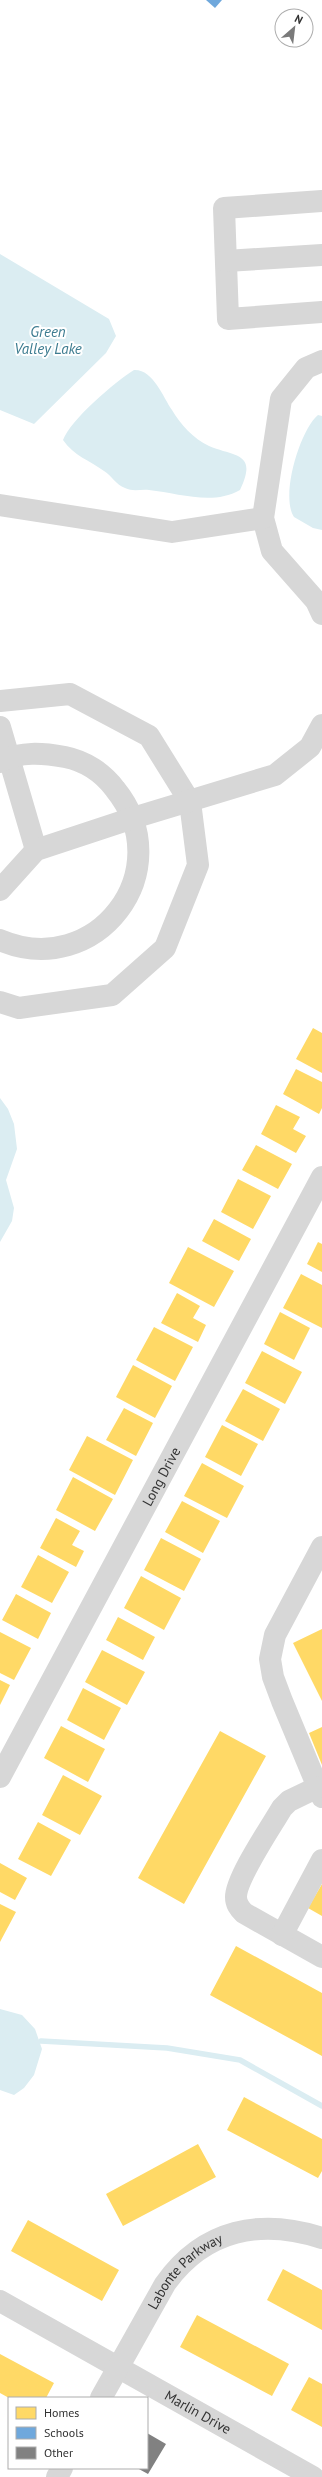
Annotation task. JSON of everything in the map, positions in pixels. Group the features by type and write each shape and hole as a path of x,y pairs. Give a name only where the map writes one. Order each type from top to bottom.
{"street":[{"path":"322,202 224,208 228,319 322,312"},
{"path":"226,261 322,255"},
{"path":"322,361 306,368 281,399 263,518 272,551 316,601 322,614"},
{"path":"0,505 172,532 263,518"},
{"path":"0,701 70,694 149,736 190,802 198,865 165,948 112,995 19,1008 0,1002"},
{"path":"0,890 36,850 133,818 190,802 275,775 310,747 322,725"},
{"path":"0,727 4,760 36,850"},
{"path":"0,940 16,946 47,950 78,943 104,927 126,901 138,869 138,835 133,818 127,803 105,777 76,759 42,752 4,760"},
{"name":"Long Drive","path":"0,1777 322,1177"},
{"path":"322,1547 275,1635 270,1659 273,1677 282,1701 320,1792 296,1797 282,1808 237,1890 238,1906 244,1913 322,1957"},
{"path":"282,1935 322,1860"},
{"name":"Labonte Parkway","path":"102,2397 174,2271 195,2251 208,2243 230,2235 267,2227 287,2228 322,2238"},
{"name":"Marlin Drive","path":"0,2301 313,2477"}],"water":[{"name":"Green Valley Lake","path":"0,254 109,319 116,336 106,353 34,424 0,410"},
{"path":"134,370 147,374 152,379 179,421 188,431 203,443 235,455 245,462 245,478 240,490 229,495 207,498 149,490 128,489 119,485 107,473 77,454 67,445 63,440 75,422 105,392"},
{"path":"318,415 322,416 322,530 313,528 294,517 290,507 289,494 294,464 299,448 311,423"},
{"path":"0,1098 8,1109 14,1124 17,1149 6,1180 14,1208 12,1221 0,1242"},
{"path":"0,2009 22,2015 35,2029 42,2049 34,2075 24,2088 14,2095 0,2090"}],"building: Homes":[{"path":"313,1028 322,1033 322,1073 296,1059"},
{"path":"296,1069 322,1082 322,1108 319,1114 283,1094"},
{"path":"276,1105 300,1117 293,1129 306,1136 296,1153 261,1134"},
{"path":"256,1145 292,1164 278,1189 242,1170"},
{"path":"238,1179 271,1196 253,1229 221,1212"},
{"path":"214,1219 251,1239 239,1261 202,1241"},
{"path":"318,1242 322,1244 322,1272 307,1264"},
{"path":"188,1247 234,1271 214,1307 169,1283"},
{"path":"301,1274 322,1285 322,1328 283,1308"},
{"path":"177,1293 200,1306 193,1318 206,1325 198,1342 161,1323"},
{"path":"280,1312 310,1328 294,1360 264,1344"},
{"path":"154,1327 193,1347 175,1381 136,1360"},
{"path":"262,1351 302,1372 285,1404 245,1383"},
{"path":"133,1365 172,1386 155,1418 116,1397"},
{"path":"243,1389 280,1409 263,1441 225,1421"},
{"path":"124,1408 153,1423 136,1456 106,1440"},
{"path":"222,1425 258,1444 241,1476 205,1457"},
{"path":"87,1436 133,1460 115,1495 69,1470"},
{"path":"202,1463 244,1486 227,1518 184,1496"},
{"path":"73,1477 113,1499 95,1531 56,1510"},
{"path":"182,1501 220,1521 203,1553 165,1532"},
{"path":"56,1518 80,1531 72,1545 84,1551 76,1567 40,1548"},
{"path":"161,1538 201,1559 184,1591 144,1570"},
{"path":"38,1555 69,1572 52,1603 21,1587"},
{"path":"141,1576 181,1598 164,1630 124,1608"},
{"path":"16,1594 51,1613 38,1639 2,1620"},
{"path":"118,1617 155,1637 143,1660 106,1640"},
{"path":"322,1629 322,1701 293,1643"},
{"path":"0,1632 31,1648 14,1680 0,1673"},
{"path":"102,1650 145,1672 127,1705 85,1682"},
{"path":"0,1680 10,1685 0,1705"},
{"path":"83,1688 121,1708 104,1740 67,1720"},
{"path":"61,1726 105,1749 88,1782 44,1758"},
{"path":"322,1727 322,1765 309,1733"},
{"path":"220,1731 266,1756 184,1904 138,1878"},
{"path":"63,1775 102,1796 80,1835 42,1815"},
{"path":"38,1822 71,1840 51,1876 18,1859"},
{"path":"0,1863 27,1878 15,1900 0,1892"},
{"path":"322,1884 322,1916 308,1908"},
{"path":"0,1904 16,1912 0,1942"},
{"path":"236,1946 322,1993 322,2056 210,1995"},
{"path":"244,2097 322,2139 322,2171 318,2178 227,2130"},
{"path":"198,2144 216,2177 123,2226 106,2194"},
{"path":"28,2220 119,2270 102,2301 11,2251"},
{"path":"283,2269 322,2290 322,2330 267,2300"},
{"path":"197,2315 289,2364 272,2396 180,2347"},
{"path":"0,2354 54,2383 47,2397 8,2397 0,2393"},
{"path":"309,2377 322,2384 322,2427 291,2410"}],"building: Schools":[{"path":"206,0 222,0 215,8"}],"building: Other":[{"path":"148,2434 166,2444 148,2474 139,2469 148,2469"}],"waterway":[{"path":"41,2041 167,2048 240,2060 322,2106"}]}
